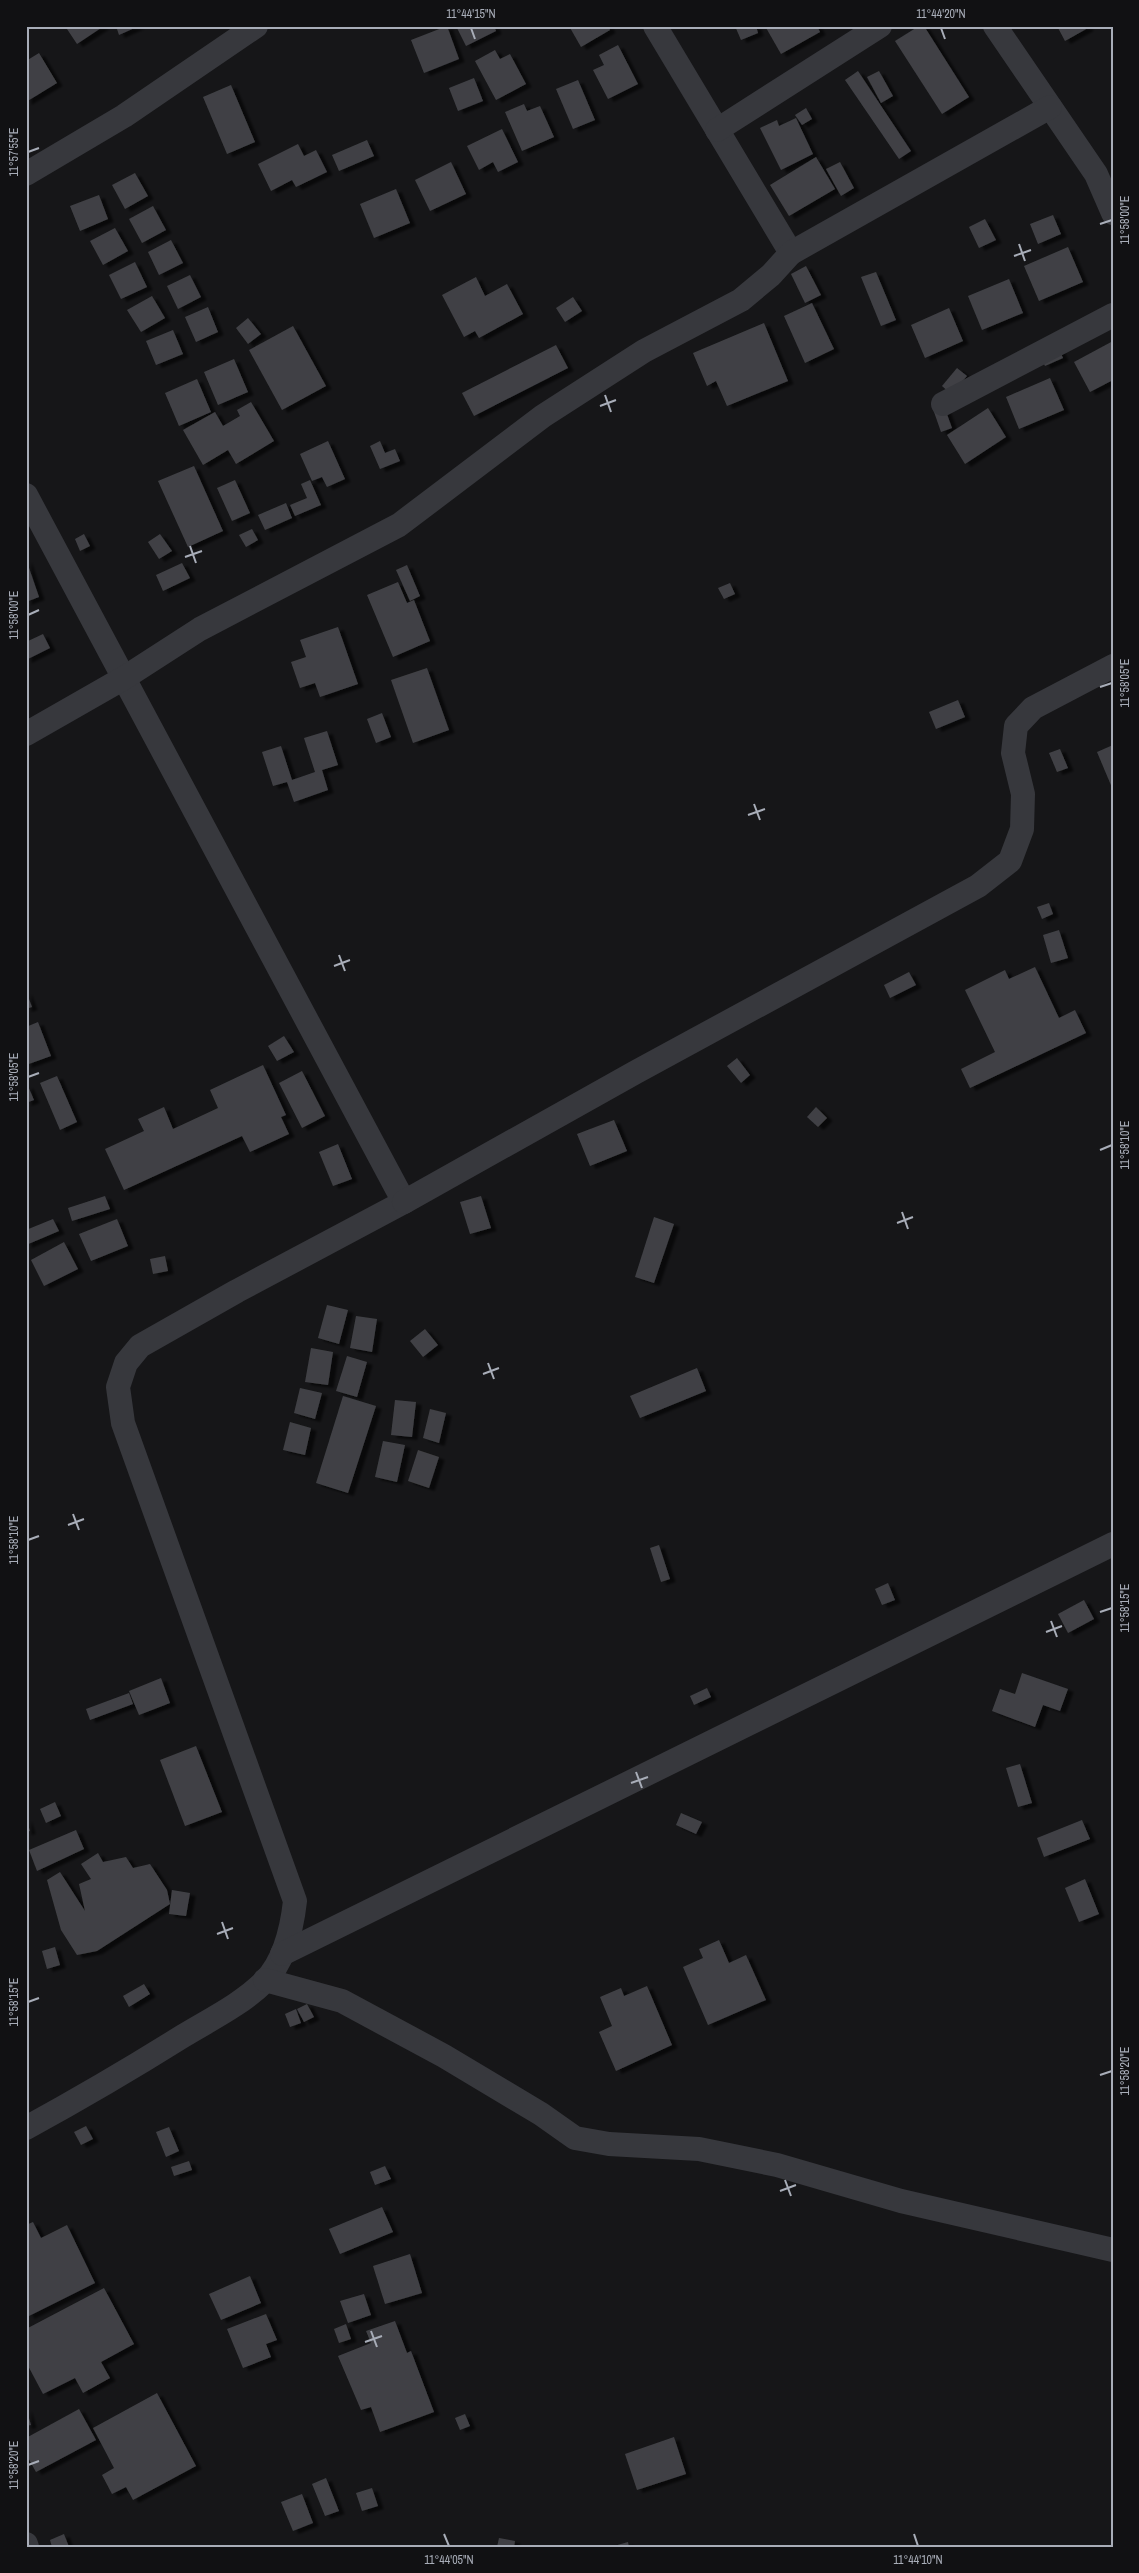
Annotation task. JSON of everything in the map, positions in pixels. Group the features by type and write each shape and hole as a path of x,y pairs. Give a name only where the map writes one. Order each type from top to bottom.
{"street":[{"path":"26,174 124,116 256,26"},
{"path":"655,26 791,253"},
{"path":"716,130 880,26"},
{"path":"995,26 1050,107 1104,169 1113,213"},
{"path":"26,734 124,678 200,629 399,525 543,416 644,351 741,300 771,275 791,253 1050,107"},
{"path":"943,404 1113,315"},
{"path":"26,495 404,1202"},
{"path":"26,2128 100,2088 226,2010 265,1980 282,1954 292,1928 295,1901 126,1432 118,1387 126,1363 140,1346 237,1290 404,1202 636,1072 978,886 1010,861 1022,829 1023,794 1013,753 1016,726 1033,708 1113,666"},
{"path":"282,1954 1113,1544"},
{"path":"265,1980 342,2000 533,2109 575,2138 609,2144 698,2148 777,2164 901,2201 1113,2250"}],"building":[{"path":"65,26 104,26 77,44"},
{"path":"116,26 139,26 119,35"},
{"path":"447,26 459,59 424,73 411,40"},
{"path":"456,26 494,26 496,31 466,46"},
{"path":"569,26 608,26 610,30 581,47"},
{"path":"735,26 756,26 758,33 741,40"},
{"path":"765,26 817,26 820,32 781,54"},
{"path":"919,26 924,26 969,97 942,114 895,41"},
{"path":"1057,26 1087,26 1088,28 1065,41"},
{"path":"618,45 638,84 608,99 593,70 604,65 599,55"},
{"path":"495,50 500,59 510,54 526,84 496,100 475,61"},
{"path":"39,53 57,83 26,102 26,61"},
{"path":"858,71 911,151 899,159 845,80"},
{"path":"879,71 893,96 881,103 867,77"},
{"path":"474,78 483,101 458,111 449,88"},
{"path":"578,80 595,120 573,129 556,89"},
{"path":"231,85 255,142 227,154 203,97"},
{"path":"524,104 527,111 540,106 554,137 522,151 505,112"},
{"path":"806,108 812,119 802,125 795,115"},
{"path":"796,118 813,154 781,170 760,128 777,120 779,126"},
{"path":"502,129 518,162 498,172 493,162 479,170 467,146"},
{"path":"367,140 374,156 339,171 332,155"},
{"path":"298,144 304,156 316,150 327,172 296,187 292,180 271,191 258,164"},
{"path":"816,157 835,189 789,216 770,185"},
{"path":"451,162 466,194 430,211 415,180"},
{"path":"840,162 854,188 841,196 826,169"},
{"path":"135,173 148,196 125,209 112,185"},
{"path":"396,189 410,223 374,238 360,204"},
{"path":"99,195 108,219 80,231 70,206"},
{"path":"153,206 166,230 142,243 129,219"},
{"path":"1053,215 1061,234 1038,244 1030,224"},
{"path":"985,219 996,240 979,248 969,227"},
{"path":"115,228 128,251 103,265 90,241"},
{"path":"171,240 183,263 159,275 148,252"},
{"path":"1068,247 1083,282 1039,301 1024,266"},
{"path":"135,262 147,287 121,299 109,275"},
{"path":"806,266 821,295 805,303 791,274"},
{"path":"876,272 896,320 881,326 861,277"},
{"path":"190,275 201,297 178,309 167,286"},
{"path":"476,277 485,296 507,284 523,314 479,338 475,331 464,337 442,295"},
{"path":"1009,279 1023,313 982,330 968,296"},
{"path":"152,296 165,318 141,332 127,310"},
{"path":"573,297 582,311 565,322 556,308"},
{"path":"812,303 834,349 805,363 784,316"},
{"path":"208,307 218,332 196,342 185,317"},
{"path":"949,308 963,341 925,358 911,325"},
{"path":"248,318 261,334 248,344 236,328"},
{"path":"764,323 788,381 727,406 716,381 707,386 693,353"},
{"path":"293,326 326,386 282,410 249,350"},
{"path":"173,330 183,354 156,365 146,341"},
{"path":"1113,341 1113,380 1090,392 1074,362"},
{"path":"1057,344 1063,358 1045,366 1038,352"},
{"path":"556,345 568,368 474,416 462,393"},
{"path":"234,359 248,392 218,405 204,372"},
{"path":"957,368 967,376 951,394 942,386"},
{"path":"1050,378 1064,410 1019,429 1006,397"},
{"path":"197,379 211,412 179,426 165,393"},
{"path":"251,402 274,441 236,464 228,450 203,465 183,430 215,412 223,426 240,416 237,410"},
{"path":"944,406 952,428 941,432 933,409"},
{"path":"988,408 1006,437 965,464 947,435"},
{"path":"328,441 345,479 327,487 322,477 312,481 300,454"},
{"path":"380,441 385,453 395,449 400,461 380,469 370,446"},
{"path":"194,466 223,531 188,547 158,481"},
{"path":"235,480 250,513 232,521 217,488"},
{"path":"310,480 321,505 295,516 290,505 307,498 301,484"},
{"path":"286,503 292,518 265,530 258,515"},
{"path":"252,529 258,540 246,547 239,535"},
{"path":"84,534 90,546 80,551 75,539"},
{"path":"160,534 172,551 159,559 148,542"},
{"path":"26,559 39,597 26,602"},
{"path":"182,563 190,578 163,591 156,575"},
{"path":"407,565 420,596 410,601 396,570"},
{"path":"398,582 407,603 414,600 430,641 393,657 367,595"},
{"path":"730,583 735,594 724,599 718,588"},
{"path":"338,627 358,684 320,697 315,683 300,688 291,662 306,657 300,640"},
{"path":"43,634 50,648 26,660 26,642"},
{"path":"427,668 449,730 413,743 391,680"},
{"path":"958,700 965,717 936,729 929,712"},
{"path":"382,713 391,737 376,743 367,719"},
{"path":"327,731 338,765 322,770 328,790 294,802 287,782 273,786 262,752 281,746 292,780 315,772 304,738"},
{"path":"1113,745 1113,790 1097,752"},
{"path":"1060,749 1068,768 1057,772 1049,753"},
{"path":"1049,903 1053,914 1042,919 1037,907"},
{"path":"1059,930 1068,958 1051,963 1043,935"},
{"path":"1035,967 1059,1018 1075,1010 1086,1033 970,1088 961,1069 995,1052 965,990 1005,970 1009,979"},
{"path":"909,972 916,985 890,998 884,985"},
{"path":"26,991 32,1007 26,1009"},
{"path":"38,1022 51,1056 26,1065 26,1027"},
{"path":"284,1036 294,1052 277,1061 268,1046"},
{"path":"737,1058 750,1075 741,1083 727,1066"},
{"path":"263,1065 286,1115 281,1117 289,1134 250,1152 242,1136 124,1190 105,1149 144,1131 138,1119 164,1107 173,1129 218,1108 210,1090"},
{"path":"302,1071 325,1116 302,1128 279,1083"},
{"path":"57,1076 77,1122 60,1130 40,1083"},
{"path":"26,1086 28,1086 34,1100 26,1103"},
{"path":"816,1107 827,1118 818,1127 807,1117"},
{"path":"614,1120 627,1151 590,1166 577,1134"},
{"path":"338,1144 352,1179 333,1186 319,1152"},
{"path":"105,1196 110,1209 72,1221 68,1208"},
{"path":"481,1196 491,1228 470,1234 460,1202"},
{"path":"654,1217 674,1224 654,1283 635,1277"},
{"path":"53,1219 59,1231 26,1245 26,1230"},
{"path":"117,1219 128,1246 91,1261 79,1234"},
{"path":"64,1242 78,1269 44,1286 31,1260"},
{"path":"165,1256 168,1271 153,1274 150,1259"},
{"path":"327,1305 348,1310 339,1344 318,1338"},
{"path":"356,1316 377,1319 372,1352 350,1348"},
{"path":"425,1329 438,1345 423,1357 410,1341"},
{"path":"311,1348 333,1352 328,1385 305,1382"},
{"path":"347,1356 367,1362 357,1397 336,1391"},
{"path":"697,1368 706,1391 640,1418 630,1396"},
{"path":"300,1388 322,1393 315,1419 294,1413"},
{"path":"343,1396 376,1406 348,1493 316,1483"},
{"path":"395,1400 416,1402 412,1437 391,1435"},
{"path":"430,1409 446,1413 439,1443 423,1438"},
{"path":"290,1422 311,1428 305,1455 283,1450"},
{"path":"383,1441 405,1445 397,1482 375,1477"},
{"path":"418,1450 439,1457 429,1488 408,1481"},
{"path":"659,1545 670,1579 661,1582 650,1548"},
{"path":"888,1583 895,1600 882,1605 875,1589"},
{"path":"1084,1600 1094,1619 1068,1633 1058,1614"},
{"path":"1022,1673 1068,1689 1060,1711 1043,1705 1035,1727 992,1711 1000,1689 1015,1694"},
{"path":"161,1678 170,1703 139,1715 129,1691"},
{"path":"707,1688 711,1697 694,1705 690,1696"},
{"path":"129,1693 133,1704 90,1720 86,1709"},
{"path":"196,1746 222,1812 185,1826 160,1760"},
{"path":"1020,1764 1032,1803 1018,1807 1006,1768"},
{"path":"55,1802 61,1816 46,1823 40,1809"},
{"path":"681,1813 702,1822 696,1834 676,1825"},
{"path":"26,1818 30,1831 26,1832"},
{"path":"1082,1820 1090,1839 1044,1857 1037,1838"},
{"path":"76,1830 84,1849 37,1871 29,1850"},
{"path":"98,1853 103,1862 126,1857 133,1868 150,1864 167,1890 170,1904 97,1951 77,1955 61,1930 47,1880 60,1872 85,1911 79,1884 91,1879 81,1864"},
{"path":"1085,1879 1099,1914 1079,1922 1065,1888"},
{"path":"172,1890 190,1893 186,1916 169,1914"},
{"path":"719,1940 729,1963 746,1955 766,2000 708,2025 683,1967 703,1958 699,1949"},
{"path":"55,1947 60,1965 47,1969 42,1951"},
{"path":"144,1984 150,1994 129,2007 123,1996"},
{"path":"647,1986 672,2045 616,2071 599,2032 612,2026 600,1997 621,1988 624,1996"},
{"path":"307,2004 314,2017 304,2022 297,2009"},
{"path":"296,2009 301,2023 290,2027 285,2014"},
{"path":"86,2126 93,2139 81,2145 74,2132"},
{"path":"169,2127 179,2151 166,2157 156,2132"},
{"path":"189,2161 192,2170 174,2176 171,2167"},
{"path":"385,2166 391,2179 375,2185 370,2172"},
{"path":"382,2207 393,2232 340,2254 329,2229"},
{"path":"33,2222 41,2238 67,2225 95,2283 29,2316 26,2310 26,2225"},
{"path":"410,2254 422,2293 385,2304 373,2266"},
{"path":"250,2276 261,2303 221,2320 209,2294"},
{"path":"104,2288 134,2344 101,2362 110,2378 83,2393 75,2378 43,2394 26,2362 26,2329"},
{"path":"364,2294 371,2315 348,2323 340,2301"},
{"path":"266,2314 277,2340 266,2344 271,2357 243,2368 227,2329"},
{"path":"395,2321 407,2353 411,2351 434,2412 380,2432 371,2407 361,2410 338,2356 371,2343 366,2331"},
{"path":"346,2324 351,2339 339,2343 334,2329"},
{"path":"157,2393 196,2466 133,2500 126,2487 112,2494 102,2475 114,2468 93,2428"},
{"path":"26,2408 31,2425 26,2426"},
{"path":"79,2409 96,2440 36,2472 26,2454 26,2438"},
{"path":"465,2414 470,2426 460,2430 455,2418"},
{"path":"674,2437 686,2474 637,2490 625,2454"},
{"path":"326,2478 339,2511 325,2516 312,2484"},
{"path":"372,2488 378,2506 362,2511 356,2493"},
{"path":"302,2494 313,2523 293,2531 281,2502"},
{"path":"64,2534 69,2547 52,2547 50,2540"},
{"path":"499,2538 515,2541 514,2547 497,2547"},
{"path":"628,2542 629,2547 614,2547 614,2546"}]}
